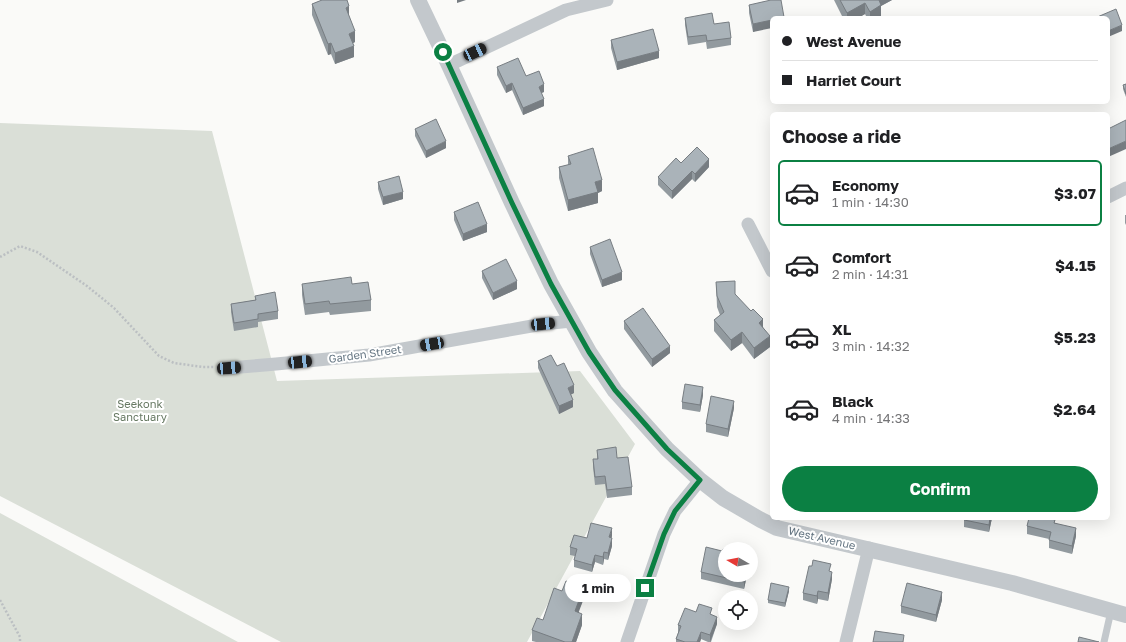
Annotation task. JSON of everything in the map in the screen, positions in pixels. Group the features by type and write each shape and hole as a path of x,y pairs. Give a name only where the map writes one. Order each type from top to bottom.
{"street":[{"name":"West Avenue","path":"418,0 512,203 571,321 589,352 615,390 667,449 700,480 723,498 777,528 815,538 869,548 921,562 1012,583 1119,613"},
{"path":"449,65 566,10 607,0"},
{"path":"1110,196 1126,188"},
{"path":"748,224 770,267"},
{"name":"Garden Street","path":"229,368 370,355 543,324 571,321"},
{"path":"626,642 664,534 675,511 700,480"},
{"path":"846,642 869,548"}],"lane":[{"path":"1104,642 1119,613"}],"path":[{"path":"0,257 20,246 37,252 87,286 114,308 159,356 174,362 203,367 229,368"},
{"path":"0,600 20,637 20,642"}],"green space":[{"name":"Seekonk Sanctuary","path":"0,123 212,131 277,381 580,371 635,444 527,642 281,642 0,496"},
{"path":"0,513 238,642 0,642"}],"building":[{"path":"322,0 347,0 349,6 346,8 355,31 349,34 354,46 335,53 331,43 328,44 312,4"},
{"path":"771,0 781,0 784,16 770,16 770,20 753,24 749,5"},
{"path":"840,0 879,0 881,5 870,12 865,3 847,13"},
{"path":"1116,9 1122,25 1110,30 1110,16 1100,16"},
{"path":"712,13 714,24 729,22 731,38 707,41 706,35 688,37 685,18"},
{"path":"653,29 659,51 617,62 611,40"},
{"path":"518,58 526,76 539,71 544,84 539,87 544,99 523,108 512,83 506,86 497,67"},
{"path":"1126,84 1126,94 1123,85"},
{"path":"436,119 446,141 426,151 415,129"},
{"path":"1126,120 1126,141 1110,148 1110,128"},
{"path":"697,147 709,159 695,174 692,171 672,191 658,177 676,158 681,163"},
{"path":"593,148 602,180 595,182 598,192 568,200 559,167 571,164 568,156"},
{"path":"399,176 403,192 383,197 378,182"},
{"path":"478,202 487,224 463,234 454,212"},
{"path":"610,239 622,272 602,280 590,247"},
{"path":"506,259 517,281 493,293 482,271"},
{"path":"351,277 352,284 368,282 371,300 330,304 329,301 305,304 302,284"},
{"path":"735,281 735,294 751,311 753,309 763,319 759,323 770,336 754,348 742,332 731,340 714,320 724,312 717,296 716,282"},
{"path":"275,292 278,311 258,314 258,319 234,323 231,304 256,300 255,296"},
{"path":"643,308 670,346 652,359 624,321"},
{"path":"551,355 557,366 564,363 574,385 568,388 573,400 559,406 538,361"},
{"path":"685,384 703,387 700,405 682,402"},
{"path":"711,396 734,401 728,429 706,424"},
{"path":"616,447 617,458 628,457 632,487 607,490 605,476 595,477 593,459 598,459 597,450"},
{"path":"964,520 990,520 989,525"},
{"path":"1028,520 1055,520 1054,523 1076,528 1072,546 1049,540 1051,532 1027,526"},
{"path":"591,523 612,528 609,537 612,538 608,553 604,552 603,557 595,555 592,565 574,560 577,549 570,547 574,535 587,538"},
{"path":"706,547 718,550 718,576 701,572"},
{"path":"813,560 831,564 829,571 832,572 828,593 818,591 817,596 803,593 809,566 812,566"},
{"path":"566,581 584,587 575,611 582,614 572,642 565,642 532,630 537,618 543,620 554,588 562,591"},
{"path":"771,583 789,587 785,603 768,600"},
{"path":"907,583 942,592 936,615 901,606"},
{"path":"699,604 712,608 710,614 717,617 710,635 701,632 697,642 685,642 676,639 681,626 678,625 685,608 696,612"},
{"path":"875,631 904,635 903,642 873,642"},
{"path":"1079,637 1099,642 1078,642"}],"route":[{"path":"443,52 476,126 551,284 589,352 615,390 667,449 700,480 675,511 664,534 645,588"}]}
